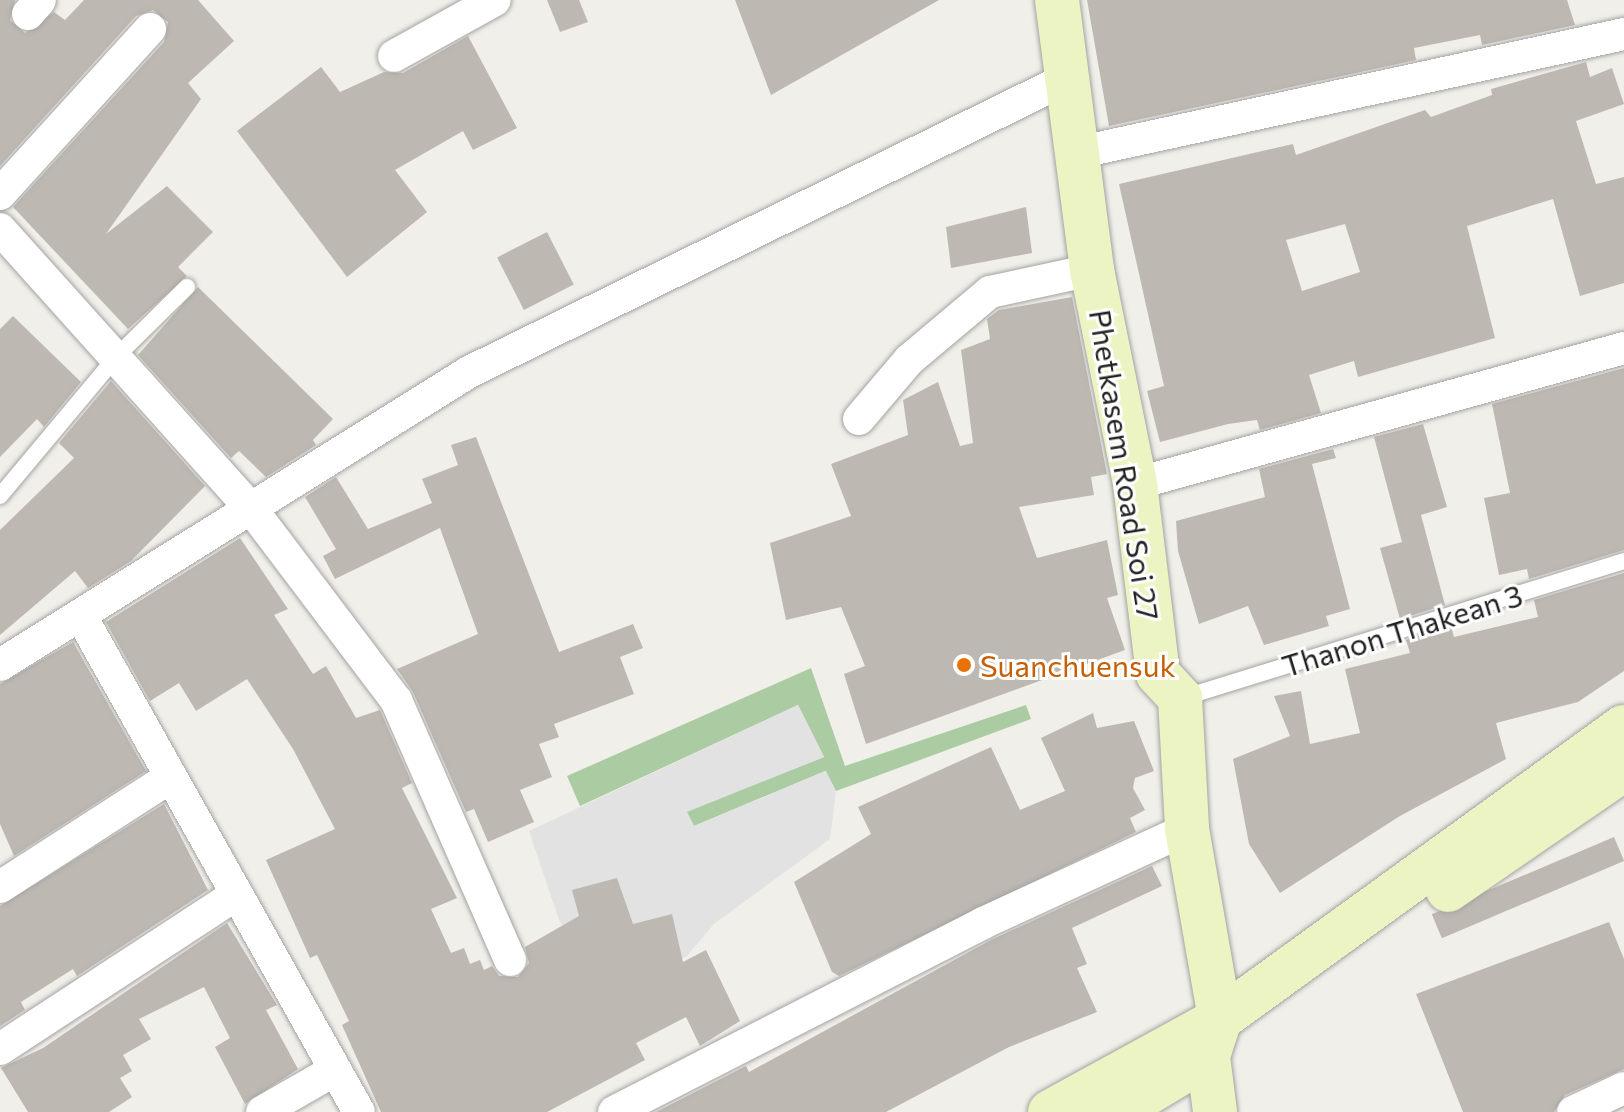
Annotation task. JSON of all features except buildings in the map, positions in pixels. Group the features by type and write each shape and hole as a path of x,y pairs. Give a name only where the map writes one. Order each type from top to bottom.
{"main road":[{"name":"Phetkasem Road Soi 27","path":"1057,0 1064,80 1092,270 1135,484 1158,674 1180,698"},
{"path":"1180,698 1187,829 1214,1038 1215,1112"},
{"path":"1116,1112 1624,727"},
{"path":"1050,1112 1214,1038 1624,769"}],"street":[{"path":"394,56 495,0"},
{"path":"0,194 150,29"},
{"path":"1076,153 1624,34"},
{"path":"0,665 82,618 469,372 1064,80"},
{"path":"0,229 118,355 253,511 396,700 510,960"},
{"path":"859,419 909,360 990,292 1092,270"},
{"path":"1135,484 1624,348"},
{"path":"82,618 359,1112"},
{"path":"0,887 171,777"},
{"path":"614,1112 983,923 1187,829"},
{"path":"0,1049 237,894"},
{"path":"262,1112 335,1070"},
{"path":"1573,1112 1624,1088"}],"lane":[{"path":"0,496 118,355 187,287"},
{"name":"Thanon Thakean 3","path":"1180,698 1624,561"}],"green space":[{"path":"811,668 845,766 1026,705 1031,719 836,791 825,771 694,826 686,811 824,757 798,705 580,806 567,776"}],"shaded area":[{"path":"798,705 824,757 687,812 694,826 826,771 836,791 830,839 714,924 687,956 602,996 559,920 529,831"}],"place":[{"name":"Suanchuensuk","path":"964,665"}]}
